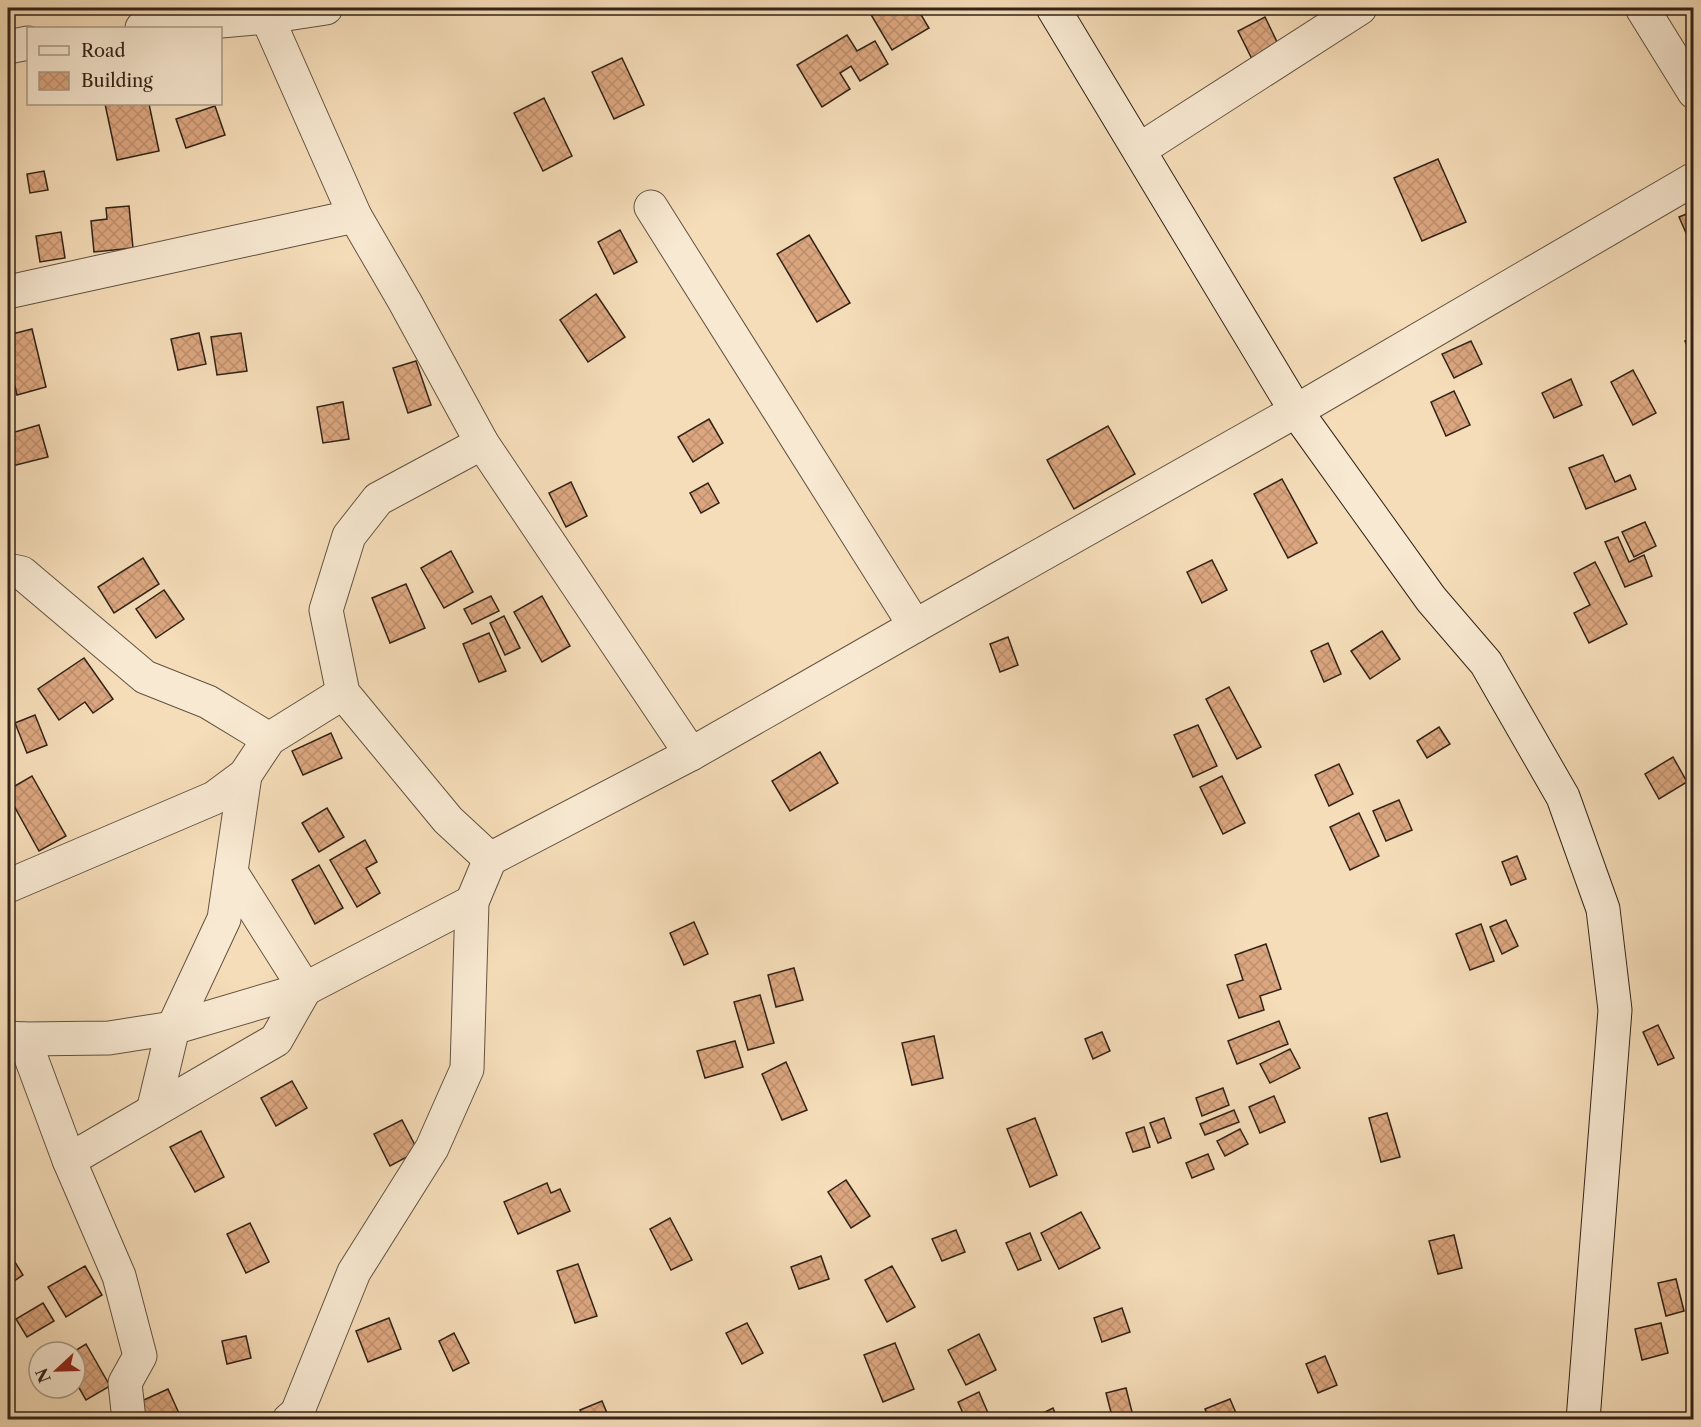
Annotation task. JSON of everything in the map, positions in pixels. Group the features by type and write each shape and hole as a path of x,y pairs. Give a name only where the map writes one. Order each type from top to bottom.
{"street":[{"path":"150,27 253,14 326,8"},
{"path":"1053,8 1296,411 1431,599 1486,663 1563,797 1603,909 1615,1010 1583,1419"},
{"path":"1139,150 1360,8"},
{"path":"1642,8 1694,92"},
{"path":"253,14 355,216 482,443 691,754"},
{"path":"8,47 27,43"},
{"path":"289,1419 297,1413 354,1272 432,1148 467,1069 472,902 490,859 691,754 1296,411 1694,179"},
{"path":"651,207 915,626"},
{"path":"8,292 355,216"},
{"path":"482,443 378,499 349,536 326,610 343,693 448,820 490,859"},
{"path":"8,570 22,573 145,677 208,702 269,739"},
{"path":"8,886 214,798 245,775 269,739 343,693"},
{"path":"153,1111 173,1028 224,919 245,775"},
{"path":"231,872 305,989"},
{"path":"129,1419 125,1383 140,1356 119,1276 16,1038 109,1038 173,1028 305,989 472,902"},
{"path":"69,1160 276,1040 305,989"}],"building":[{"path":"867,8 917,8 929,28 892,50"},
{"path":"1265,17 1279,46 1252,59 1238,31"},
{"path":"847,35 857,51 875,41 888,64 860,81 851,66 840,73 850,89 822,107 797,65"},
{"path":"622,58 644,105 614,119 592,72"},
{"path":"544,98 572,156 543,171 514,113"},
{"path":"105,105 149,105 159,151 117,160"},
{"path":"215,106 225,135 186,148 176,119"},
{"path":"1438,159 1466,222 1422,241 1394,178"},
{"path":"44,171 48,190 30,193 27,174"},
{"path":"129,206 133,248 94,252 91,221 107,219 106,208"},
{"path":"1694,211 1694,251 1679,217"},
{"path":"620,230 637,262 614,274 598,242"},
{"path":"61,232 65,258 40,262 36,236"},
{"path":"809,235 850,303 817,322 777,254"},
{"path":"596,294 625,337 588,362 560,320"},
{"path":"32,329 46,387 17,395 8,357 8,335"},
{"path":"199,333 206,364 178,370 171,339"},
{"path":"241,333 247,371 217,375 211,337"},
{"path":"1694,338 1694,363 1685,341"},
{"path":"1471,341 1482,364 1454,378 1442,354"},
{"path":"416,361 431,405 408,413 393,368"},
{"path":"1633,370 1656,413 1633,425 1611,382"},
{"path":"1571,379 1582,405 1554,418 1542,393"},
{"path":"1454,391 1470,425 1446,436 1431,402"},
{"path":"343,402 349,439 323,443 317,407"},
{"path":"709,419 723,443 693,462 678,437"},
{"path":"39,425 48,457 8,467 8,434"},
{"path":"1108,426 1135,474 1074,509 1047,460"},
{"path":"1603,455 1615,482 1630,475 1636,489 1586,509 1569,468"},
{"path":"1282,479 1317,543 1288,558 1254,494"},
{"path":"571,482 587,516 566,527 549,493"},
{"path":"708,483 719,503 701,513 690,493"},
{"path":"1645,522 1656,546 1634,557 1622,532"},
{"path":"1618,537 1629,562 1644,555 1652,576 1625,587 1605,542"},
{"path":"451,551 473,592 444,608 421,568"},
{"path":"143,558 159,584 114,613 98,587"},
{"path":"1212,560 1227,590 1202,603 1187,572"},
{"path":"1595,562 1627,624 1589,643 1574,613 1590,605 1574,573"},
{"path":"406,584 425,628 390,643 372,598"},
{"path":"164,590 184,619 156,638 136,609"},
{"path":"491,596 499,611 472,624 464,609"},
{"path":"542,596 570,646 542,662 514,612"},
{"path":"504,616 520,648 505,655 490,623"},
{"path":"1382,631 1400,659 1370,679 1351,651"},
{"path":"489,633 506,671 479,682 463,644"},
{"path":"1008,637 1018,665 1000,672 990,644"},
{"path":"1328,643 1341,674 1324,682 1311,651"},
{"path":"84,658 113,699 93,713 85,702 59,720 38,689"},
{"path":"1229,687 1261,747 1237,759 1206,699"},
{"path":"35,715 47,745 27,753 15,723"},
{"path":"1198,725 1217,766 1193,777 1174,735"},
{"path":"1439,727 1450,744 1427,758 1417,741"},
{"path":"331,733 342,758 303,775 292,751"},
{"path":"820,752 838,783 790,811 772,781"},
{"path":"1673,757 1687,782 1659,799 1645,774"},
{"path":"1339,764 1353,794 1329,806 1315,775"},
{"path":"32,776 66,836 39,851 8,795 8,790"},
{"path":"1222,776 1245,823 1223,834 1200,787"},
{"path":"1399,800 1412,830 1386,841 1373,811"},
{"path":"327,808 344,837 319,852 302,823"},
{"path":"1359,813 1379,856 1350,870 1330,827"},
{"path":"365,840 377,862 366,868 380,893 357,907 330,860"},
{"path":"1517,856 1526,879 1511,885 1502,862"},
{"path":"319,865 343,908 315,924 292,880"},
{"path":"1506,920 1518,946 1502,954 1490,927"},
{"path":"694,922 708,954 684,965 670,933"},
{"path":"1481,924 1494,961 1470,970 1456,934"},
{"path":"1266,944 1281,989 1260,996 1264,1010 1239,1018 1227,985 1243,980 1235,955"},
{"path":"794,968 803,1000 776,1007 768,975"},
{"path":"760,995 774,1043 748,1050 734,1002"},
{"path":"1279,1021 1288,1044 1237,1064 1228,1041"},
{"path":"1658,1025 1674,1058 1658,1065 1643,1032"},
{"path":"1102,1032 1110,1051 1093,1059 1085,1039"},
{"path":"934,1036 943,1078 912,1085 902,1043"},
{"path":"735,1041 743,1067 705,1078 697,1051"},
{"path":"1290,1049 1300,1068 1270,1083 1260,1064"},
{"path":"786,1062 807,1110 782,1120 762,1074"},
{"path":"292,1081 307,1108 276,1126 261,1098"},
{"path":"1223,1088 1229,1105 1202,1116 1196,1098"},
{"path":"1274,1096 1285,1122 1260,1133 1249,1107"},
{"path":"1234,1110 1239,1122 1205,1135 1200,1124"},
{"path":"1387,1113 1400,1157 1381,1162 1369,1118"},
{"path":"1035,1118 1057,1175 1030,1187 1007,1129"},
{"path":"1164,1118 1171,1138 1158,1143 1150,1123"},
{"path":"402,1120 418,1151 390,1166 374,1134"},
{"path":"1144,1127 1150,1147 1133,1152 1126,1133"},
{"path":"1240,1129 1248,1144 1225,1156 1217,1141"},
{"path":"201,1131 224,1177 195,1192 170,1147"},
{"path":"1208,1154 1214,1169 1192,1178 1186,1163"},
{"path":"846,1180 870,1216 851,1228 828,1192"},
{"path":"547,1183 551,1193 560,1189 570,1211 518,1234 504,1202"},
{"path":"1081,1212 1100,1248 1059,1269 1041,1233"},
{"path":"670,1218 692,1260 671,1270 650,1229"},
{"path":"250,1223 269,1262 246,1273 227,1234"},
{"path":"956,1230 965,1252 942,1261 932,1239"},
{"path":"1030,1233 1041,1260 1018,1270 1006,1243"},
{"path":"1454,1235 1462,1268 1438,1274 1429,1241"},
{"path":"8,1251 23,1275 8,1285"},
{"path":"821,1256 829,1279 799,1289 791,1267"},
{"path":"578,1264 597,1316 575,1323 557,1271"},
{"path":"85,1266 102,1295 66,1317 48,1287"},
{"path":"892,1266 915,1307 887,1322 865,1280"},
{"path":"1676,1279 1684,1311 1666,1316 1658,1283"},
{"path":"43,1303 54,1321 27,1337 16,1319"},
{"path":"1122,1308 1130,1332 1102,1342 1094,1318"},
{"path":"389,1318 401,1349 368,1362 356,1331"},
{"path":"747,1323 763,1353 742,1364 726,1333"},
{"path":"1661,1323 1668,1353 1642,1360 1635,1329"},
{"path":"454,1333 469,1363 453,1371 439,1341"},
{"path":"979,1334 996,1370 966,1385 948,1350"},
{"path":"246,1336 251,1358 227,1364 222,1341"},
{"path":"895,1343 914,1389 883,1402 864,1355"},
{"path":"87,1346 110,1386 87,1399"},
{"path":"1325,1356 1337,1385 1318,1393 1306,1364"},
{"path":"1126,1388 1134,1420 1113,1420 1106,1393"},
{"path":"168,1389 182,1420 142,1420 135,1404"},
{"path":"979,1392 991,1420 966,1420 958,1402"},
{"path":"1230,1399 1239,1420 1209,1420 1205,1409"},
{"path":"602,1401 610,1420 584,1420 580,1410"},
{"path":"1053,1408 1058,1420 1029,1420"}]}
